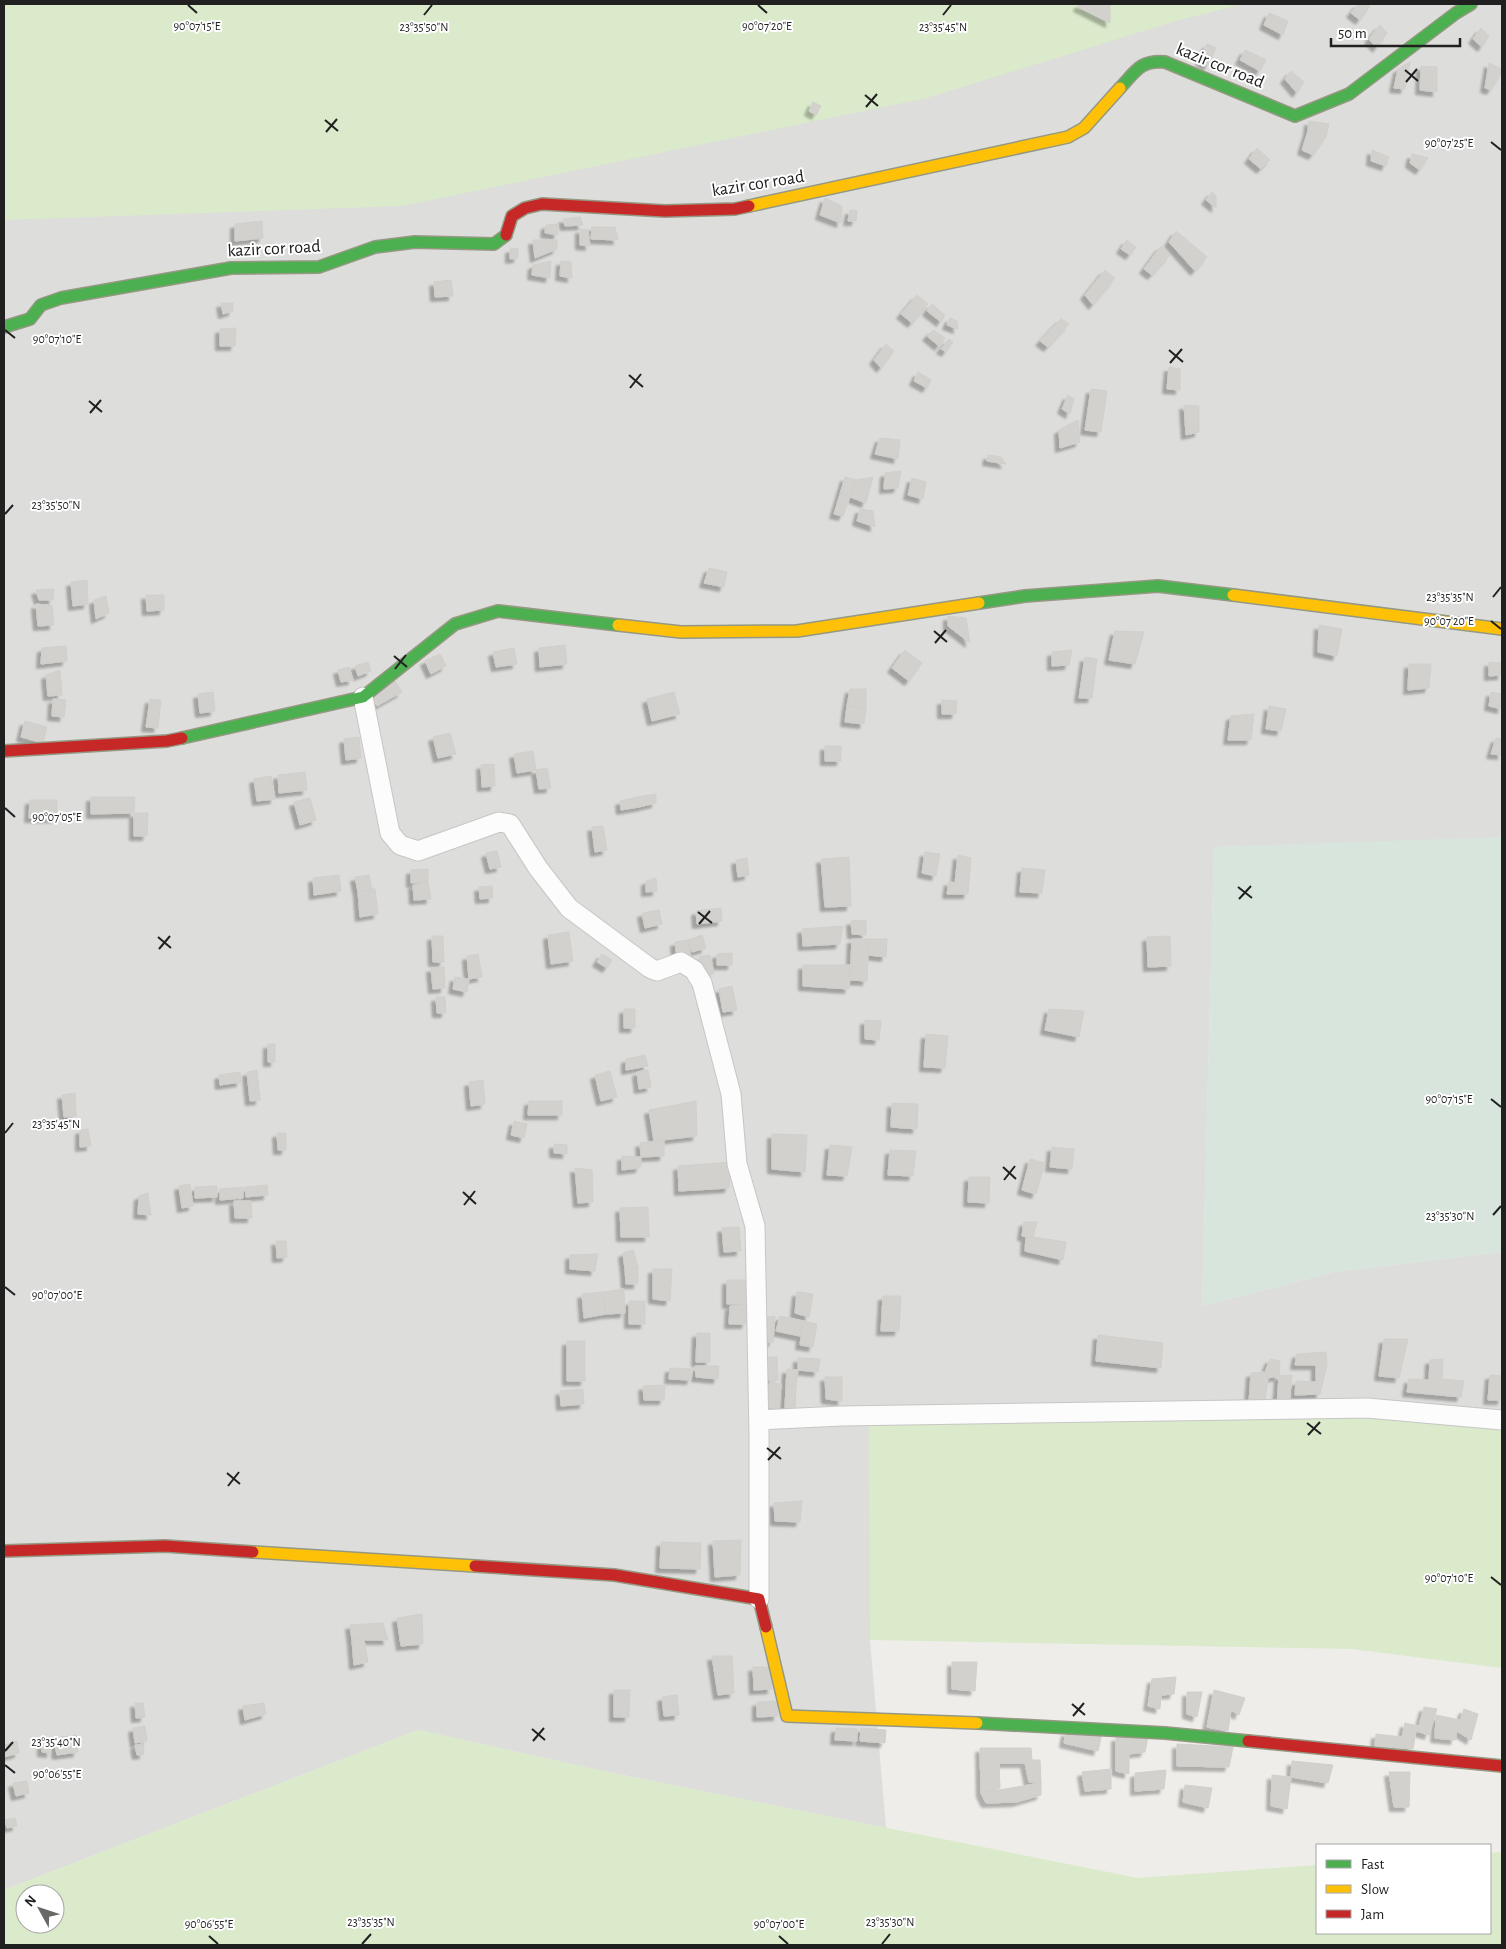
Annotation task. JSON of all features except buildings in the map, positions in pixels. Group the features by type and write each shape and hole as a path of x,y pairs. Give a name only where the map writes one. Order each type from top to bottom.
{"street":[{"name":"kazir cor road","path":"4,327 30,320 41,305 61,298 231,268 320,267 375,246 415,242 494,244 508,233 512,216 526,208 542,204 665,211 735,209 1068,137 1084,128 1142,65 1152,61 1165,62 1295,116 1349,94 1456,12 1471,4"},
{"path":"4,751 167,741 362,697 455,624 498,611 681,632 797,631 1025,596 1158,586 1502,629"},
{"path":"362,697 390,833 400,845 418,851 499,822 510,824 538,868 569,908 650,968 658,972 682,962 694,970 702,983 731,1094 737,1164 755,1226 759,1420 759,1599 787,1716 931,1720 1164,1733 1502,1766"},
{"path":"759,1420 842,1416 1366,1408 1502,1420"},
{"path":"4,1551 165,1546 614,1575 759,1599"}],"shaded area":[{"path":"1232,4 1502,4 1502,838 1214,847 1202,1306 1334,1272 1502,1252 1502,1428 870,1640 886,1828 598,1770 418,1730 20,1884 15,1884 15,1886 4,1890 4,191"},
{"path":"1502,837 1502,1252 1334,1272 1202,1306 1214,847"}],"green space":[{"path":"4,4 1243,4 1176,21 927,98 402,206 4,220"},
{"path":"1346,1412 1502,1428 1502,1668 1352,1649 870,1640 869,1420"},
{"path":"418,1730 617,1774 1138,1878 1316,1865 1316,1934 1491,1934 1491,1853 1502,1852 1502,1945 4,1945 4,1890 15,1886 15,1934 65,1934 65,1884 20,1884"}],"traffic: fast":[{"path":"1120,88 1144,65 1165,62 1295,116 1349,94 1456,13 1471,4"},
{"path":"4,327 30,319 41,305 61,298 231,268 319,267 375,247 415,242 494,244 506,235"},
{"path":"979,603 1025,596 1158,586 1233,595"},
{"path":"182,738 363,697 455,624 498,611 618,625"},
{"path":"977,1723 1165,1733 1248,1741"}],"traffic: slow":[{"path":"749,206 1068,137 1084,128 1120,88"},
{"path":"1233,595 1502,629"},
{"path":"618,625 681,632 797,631 979,603"},
{"path":"253,1552 475,1566"},
{"path":"766,1627 787,1716 977,1723"}],"traffic: jam":[{"path":"506,235 512,216 525,208 542,204 665,211 735,209 749,206"},
{"path":"4,751 167,741 182,738"},
{"path":"4,1551 165,1546 253,1552"},
{"path":"475,1566 614,1575 759,1599 766,1627"},
{"path":"1248,1741 1502,1766"}]}
